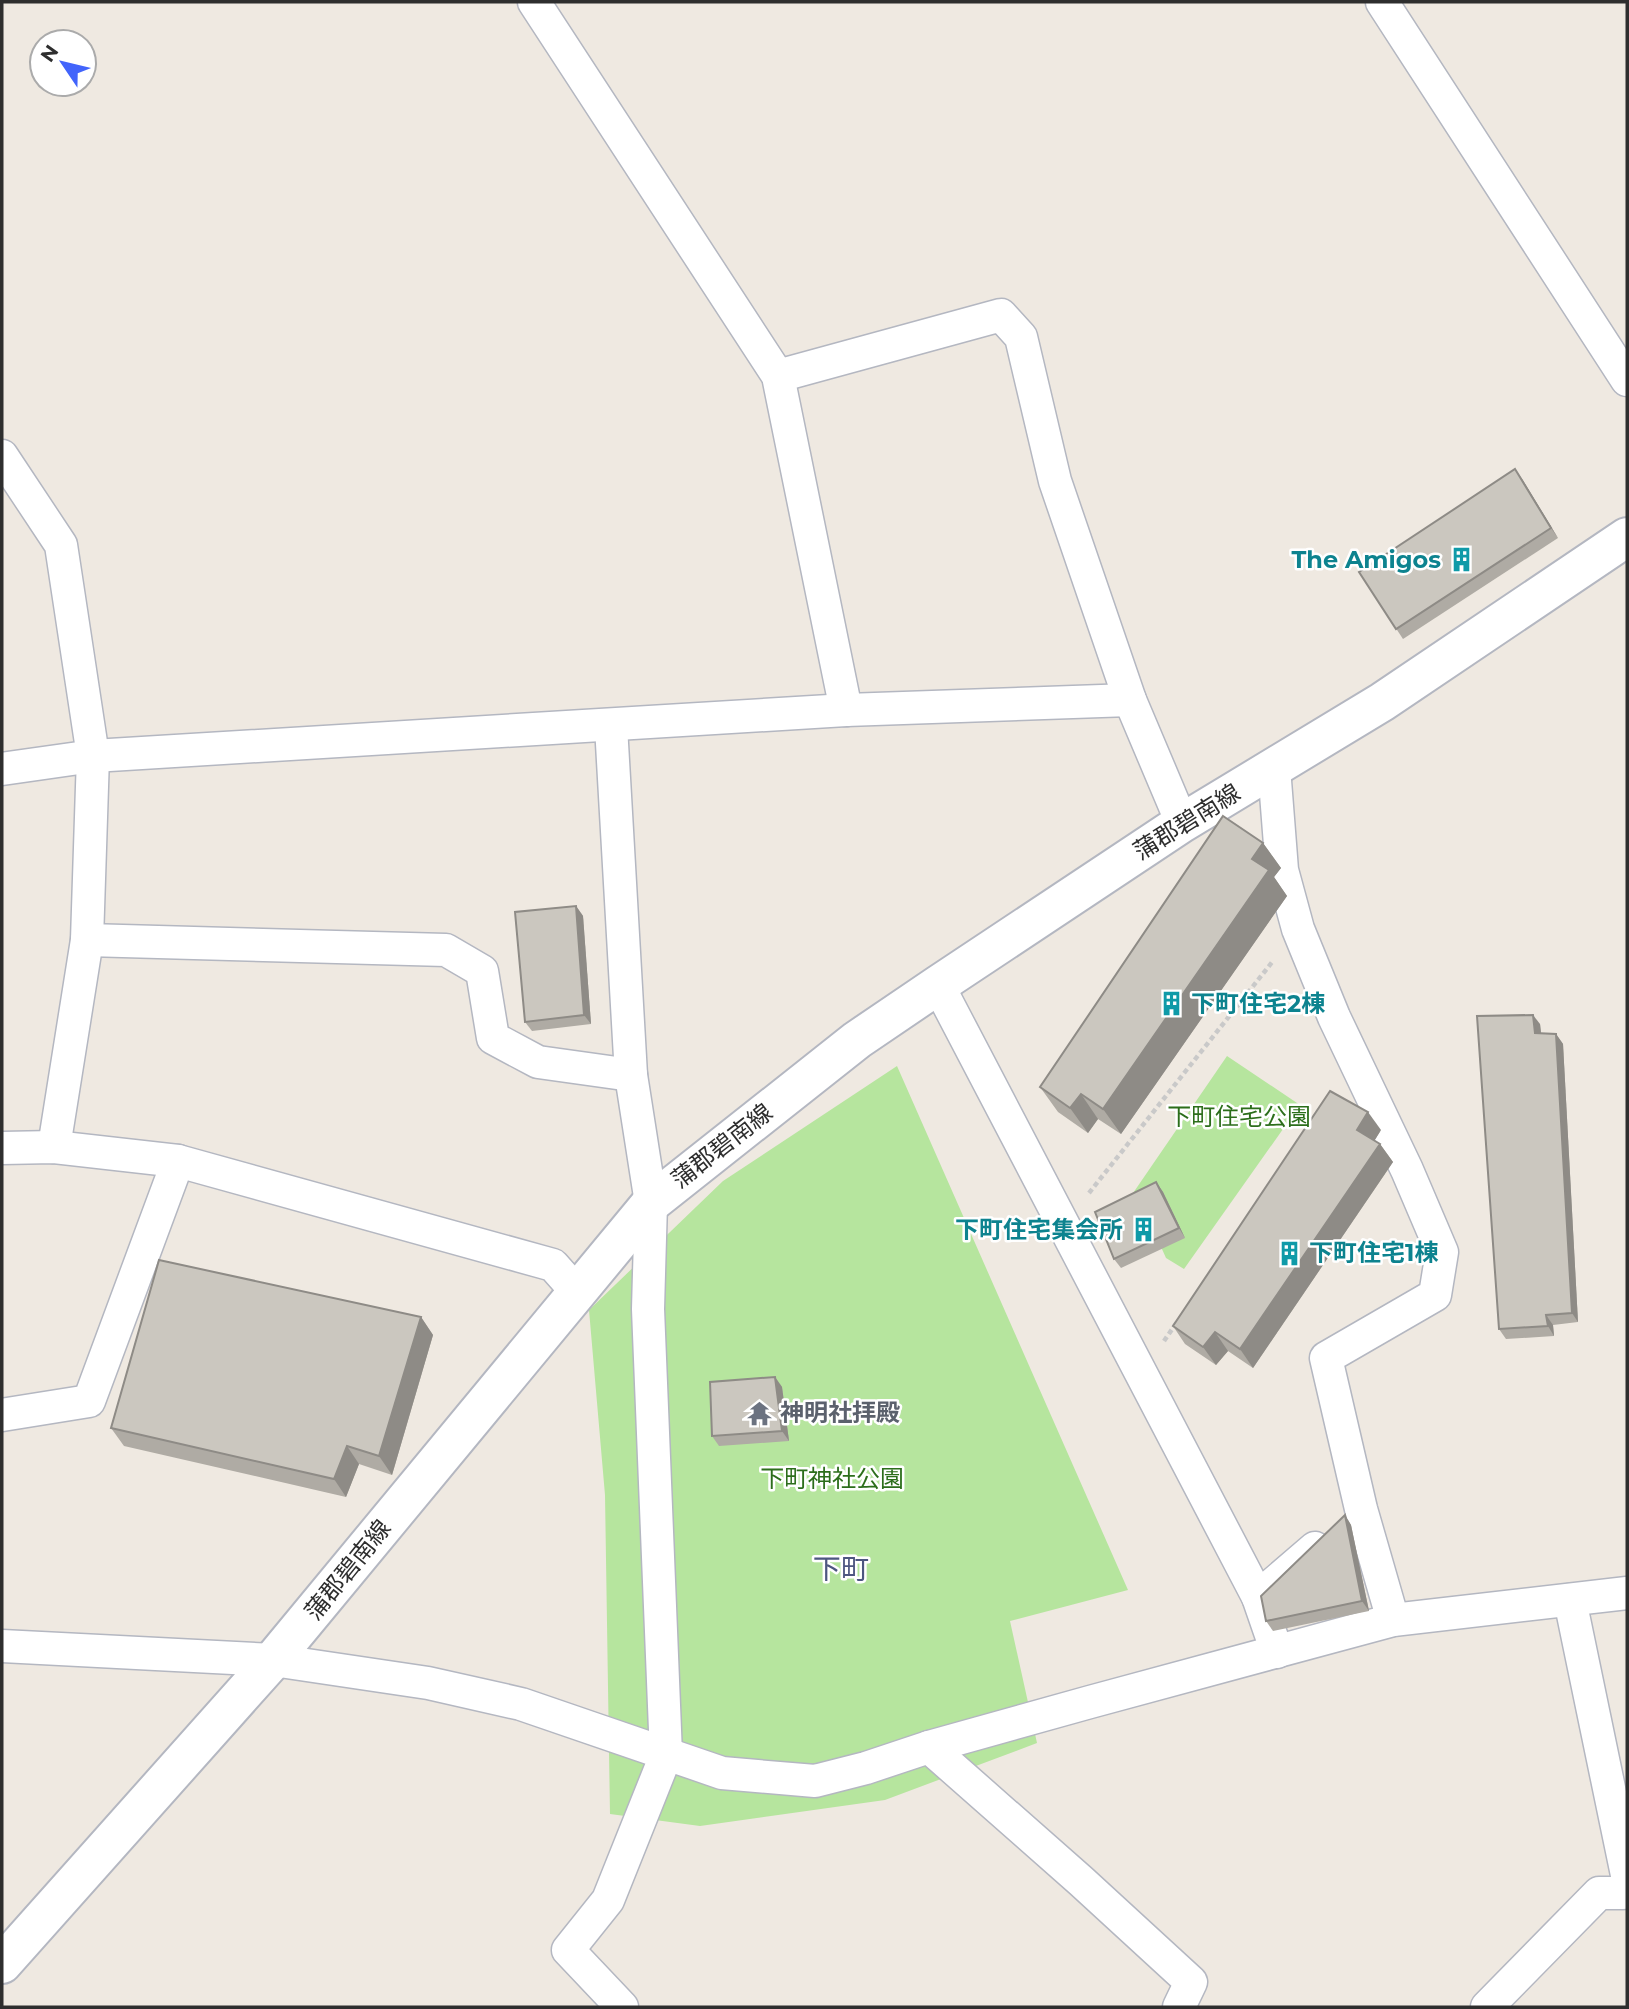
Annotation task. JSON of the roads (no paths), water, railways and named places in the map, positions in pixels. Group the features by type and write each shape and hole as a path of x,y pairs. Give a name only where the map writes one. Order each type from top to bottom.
{"main road":[{"name":"蒲郡碧南線","path":"2,1964 273,1660 651,1203 857,1040 1182,823 1382,702 1627,537"}],"street":[{"path":"534,2 778,376 846,710"},
{"path":"1382,2 1627,380"},
{"path":"778,376 1001,315 1021,337 1055,481 1130,700 1182,823"},
{"path":"2,456 61,545 93,756 87,940 54,1147"},
{"path":"2,769 93,756 846,710 1130,700"},
{"path":"611,726 631,1075 651,1203 648,1309 666,1755 607,1900 568,1950 622,2007"},
{"path":"1275,768 1282,870 1298,929 1334,1017 1407,1170 1442,1252 1435,1295 1326,1358 1361,1509 1393,1620"},
{"path":"87,940 446,950 482,971 493,1038 538,1062 631,1075"},
{"path":"938,985 1258,1597 1277,1652"},
{"path":"2,1148 54,1147 178,1161 553,1265 576,1291"},
{"path":"2,1415 89,1401 178,1161"},
{"path":"1258,1597 1361,1509"},
{"path":"2,1646 273,1660 428,1683 521,1704 722,1773 815,1781 866,1768 929,1747 1393,1620 1627,1593"},
{"path":"1488,2007 1599,1893 1626,1887 1570,1600"},
{"path":"929,1747 1191,1982 1179,2007"}],"place":[{"name":"The Amigos","path":"1461,560"},
{"name":"下町住宅2棟","path":"1171,1004"},
{"name":"下町住宅集会所","path":"1143,1230"},
{"name":"下町住宅1棟","path":"1289,1253"},
{"name":"神明社拝殿","path":"760,1413"}],"district":[{"name":"下町","path":"841,1569"}],"park label":[{"name":"下町住宅公園","path":"1239,1117"},
{"name":"下町神社公園","path":"832,1479"}]}
